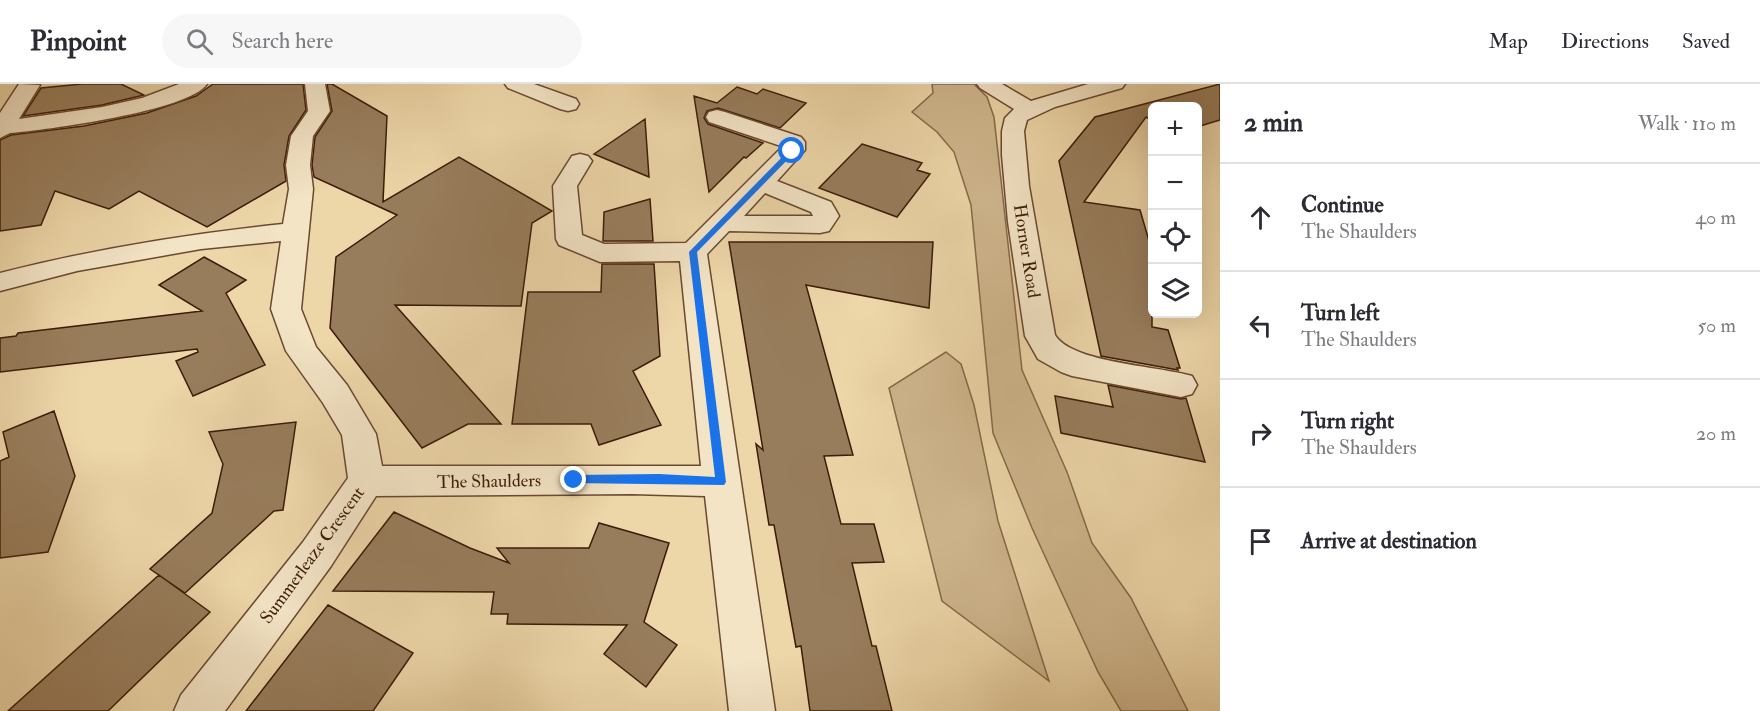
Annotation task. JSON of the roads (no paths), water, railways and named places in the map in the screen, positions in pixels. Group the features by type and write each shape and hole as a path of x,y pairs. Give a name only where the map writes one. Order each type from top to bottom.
{"street":[{"path":"1,129 75,120 163,99 197,84"},
{"name":"Summerleaze Crescent","path":"197,711 317,554 366,481 359,434 335,394 302,351 286,309 300,189 298,165 302,136 319,111 315,84"},
{"path":"515,84 568,104"},
{"path":"987,84 1028,108 1115,84"},
{"path":"1,129 29,85"},
{"name":"Horner Road","path":"1028,108 1015,118 1012,129 1017,184 1040,336 1049,351 1072,364 1181,385"},
{"path":"580,161 565,186 569,239 600,253 693,252 793,150 793,142 717,117"},
{"path":"720,223 820,225 826,216 822,207 761,183"},
{"path":"0,282 77,262 201,241 294,231"},
{"path":"693,252 752,711"},
{"name":"The Shaulders","path":"366,481 659,478 721,482"}]}
